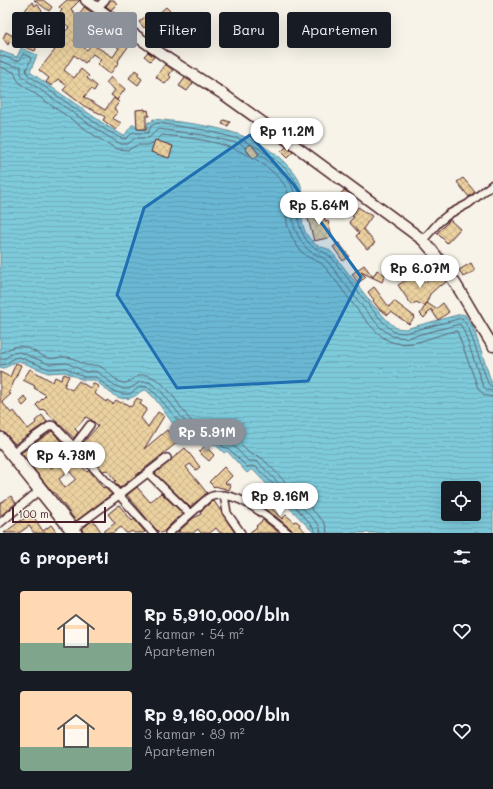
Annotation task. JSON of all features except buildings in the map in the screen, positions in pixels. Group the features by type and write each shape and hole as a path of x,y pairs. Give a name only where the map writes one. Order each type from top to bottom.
{"highway":[{"path":"0,439 6,451 72,532"}],"street":[{"path":"86,0 170,60 248,112 423,240 436,254 449,273 493,346"},
{"path":"97,8 105,0"},
{"path":"423,240 444,218 468,204 493,184"},
{"path":"74,446 90,424"},
{"path":"6,451 53,425 154,533"},
{"path":"72,532 167,458"},
{"path":"148,473 190,514"},
{"path":"0,523 38,491"},
{"path":"224,495 227,513 241,533"},
{"path":"169,533 208,498 224,495 239,499 256,508 288,533"}],"highlighted area":[{"path":"250,135 294,185 361,277 308,381 177,388 117,295 144,208"}],"water":[{"path":"21,48 37,55 30,72 107,126 124,136 132,125 136,125 137,129 146,130 148,122 152,122 153,119 188,123 223,130 256,142 284,162 297,177 302,190 302,220 307,236 319,246 328,249 335,256 373,305 396,328 405,329 461,314 465,315 473,327 493,387 493,533 321,533 320,531 318,533 314,533 252,469 247,473 227,451 224,453 216,445 209,441 190,438 179,431 157,401 146,390 127,399 116,397 94,380 83,380 65,372 48,373 19,361 0,368 0,51 17,57"}]}
